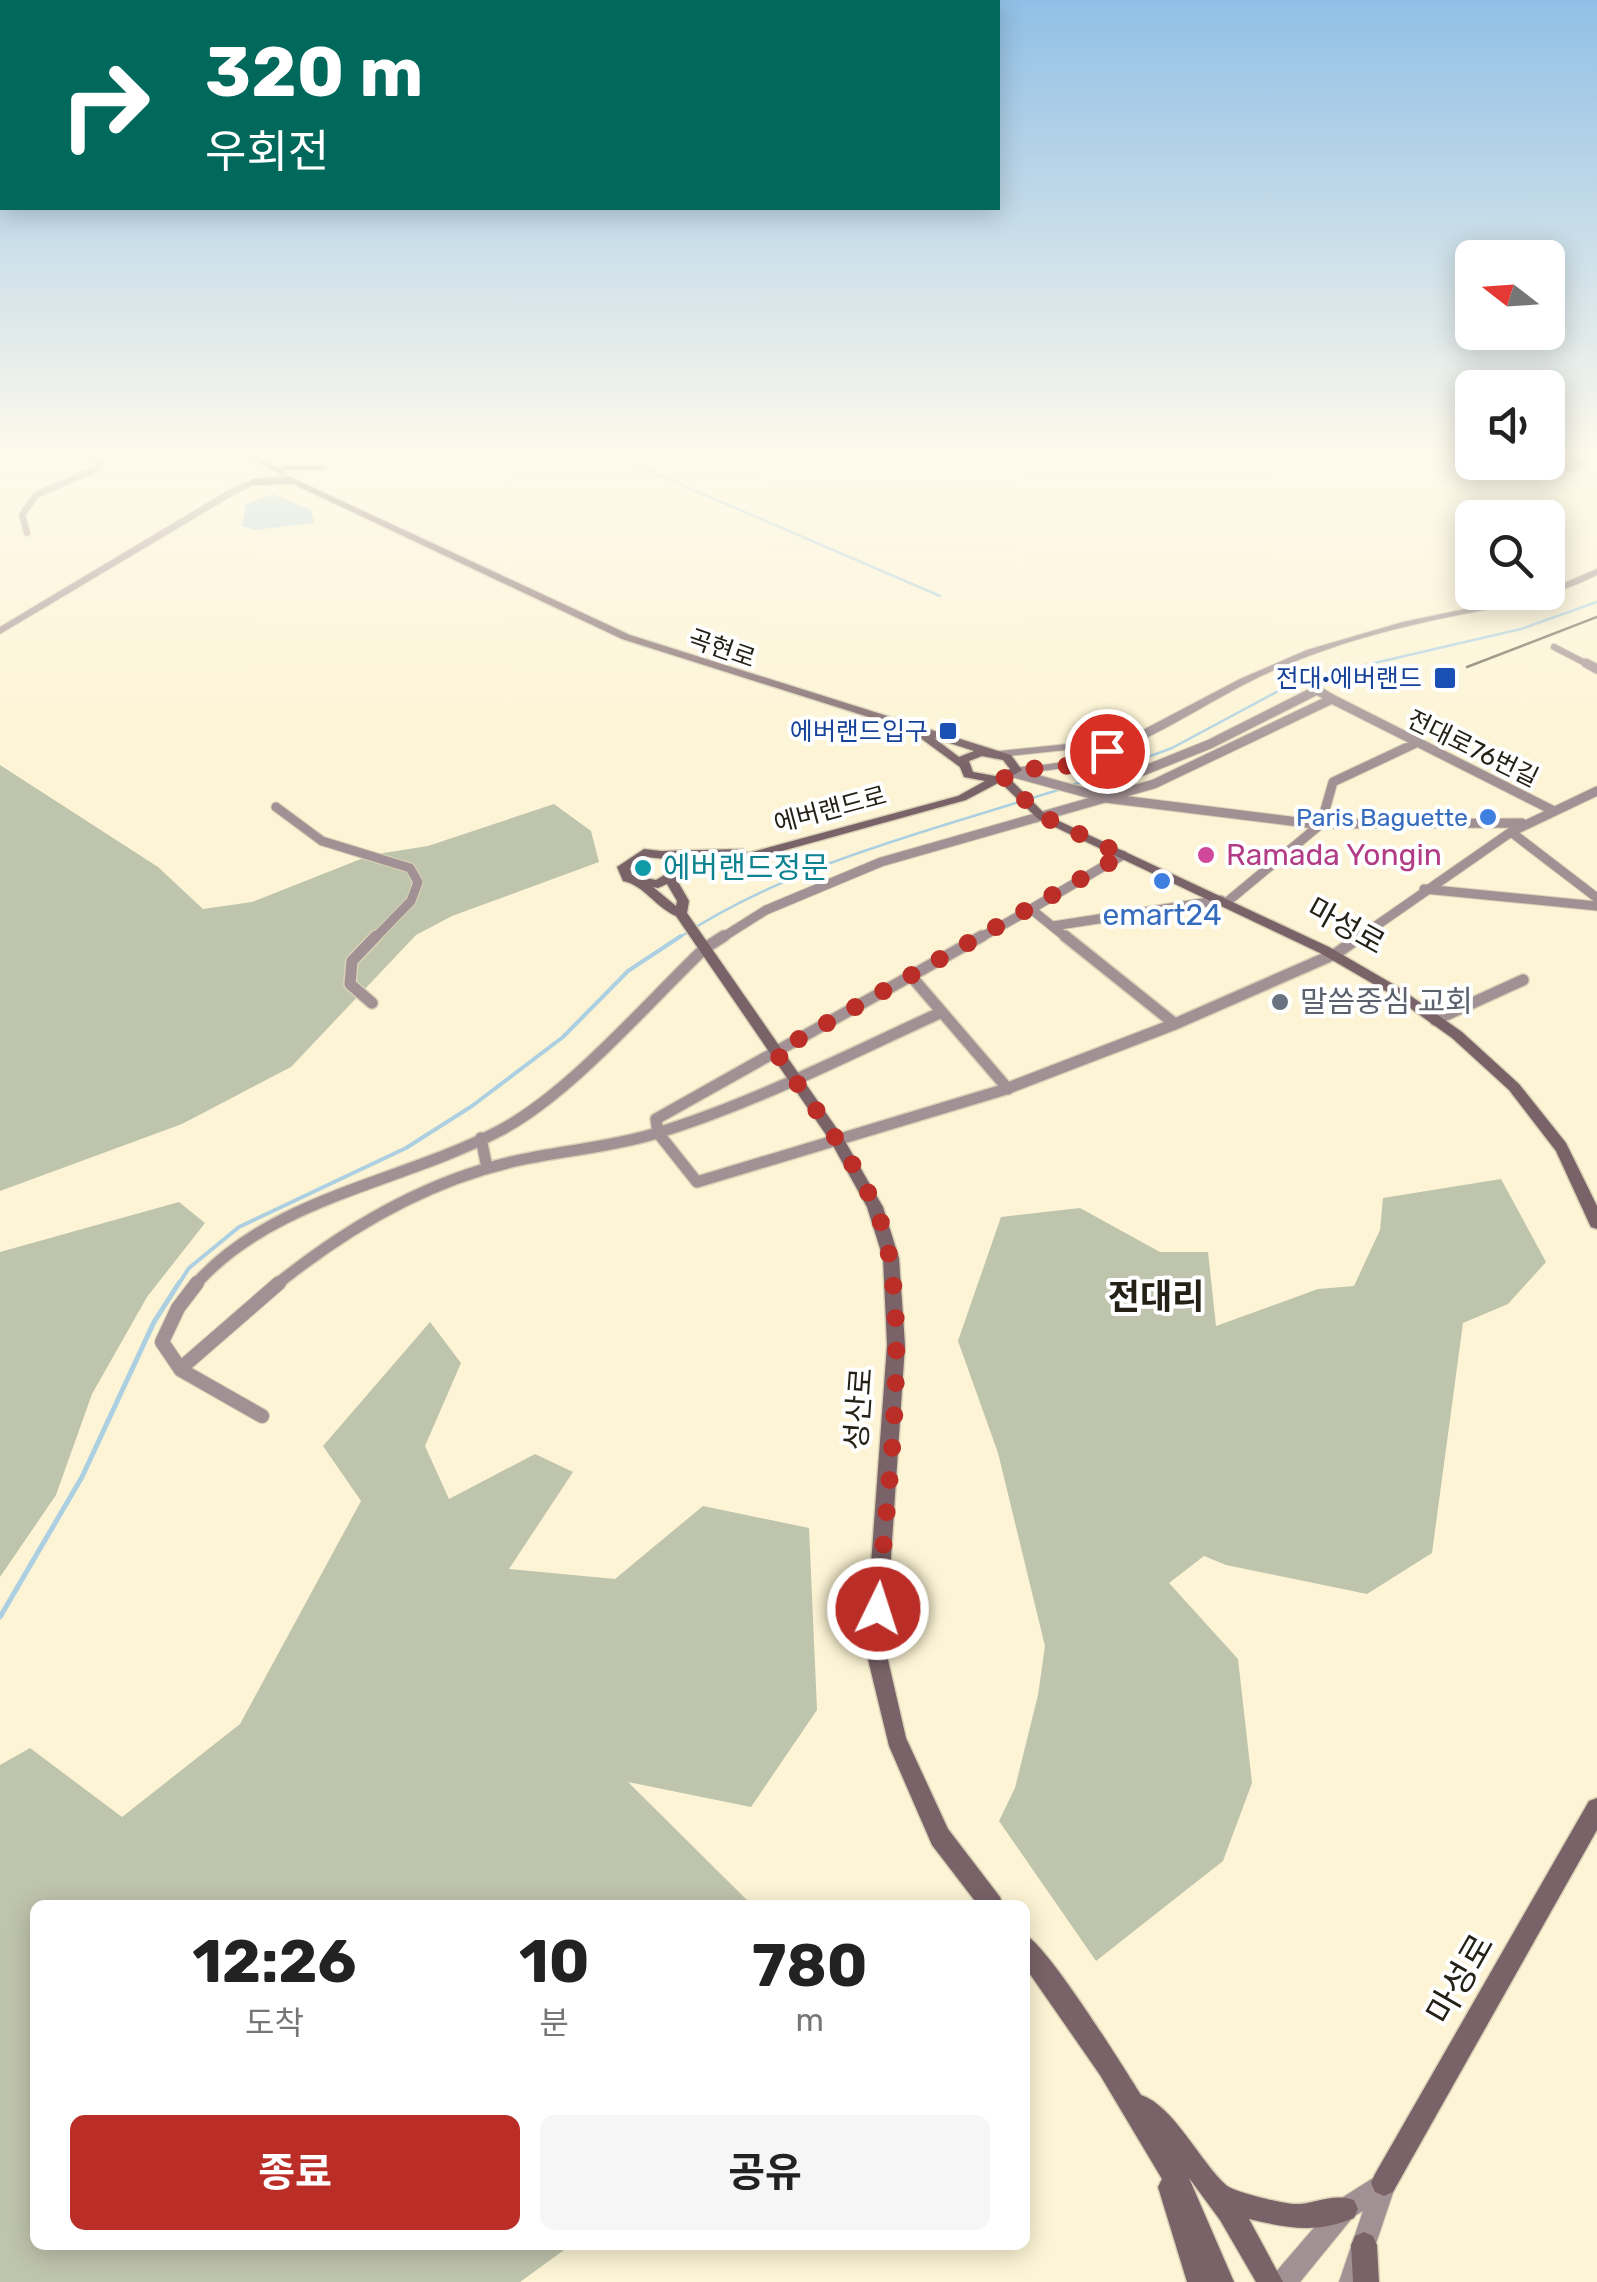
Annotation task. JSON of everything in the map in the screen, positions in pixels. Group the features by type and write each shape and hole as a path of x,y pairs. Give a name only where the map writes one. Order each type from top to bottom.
{"main road":[{"name":"곡현로","path":"454,556 569,614 626,637 994,753"},
{"path":"911,728 962,768"},
{"path":"939,803 967,756 994,753 1013,761 1008,778"},
{"name":"에버랜드로","path":"962,768 1008,778"},
{"name":"에버랜드로","path":"643,884 981,791 1008,778"},
{"name":"마성로","path":"1008,778 1039,814 1337,953 1435,1020 1504,1078 1561,1148 1597,1223"},
{"path":"662,854 679,866 672,878 683,900 681,912 667,908 643,884 627,878 623,867 635,856 662,854 766,850"},
{"name":"성산로","path":"681,912 837,1140 875,1207 891,1258 896,1345 875,1647 896,1739 933,1821 988,1900"},
{"name":"마성로","path":"1384,2183 1597,1809"},
{"path":"1030,1954 1125,2090 1205,2238 1221,2282"},
{"path":"1125,2090 1194,2160 1247,2234 1270,2282"},
{"path":"1162,2154 1200,2282"},
{"path":"1222,2199 1294,2217 1345,2209"},
{"path":"1364,2246 1366,2282"}],"street":[{"path":"0,631 126,556"},
{"name":"에버랜드로","path":"1008,778 1066,766 1165,726 1292,660 1420,620 1542,596 1597,572"},
{"path":"1554,647 1597,669"},
{"path":"1105,798 1138,774 1210,744 1317,690 1332,699"},
{"path":"262,1416 180,1369 162,1342 166,1326 190,1290 234,1248 262,1230 480,1138 540,1103 702,946 766,910 881,862 1154,784 1332,699"},
{"name":"전대로76번길","path":"1332,699 1554,811"},
{"path":"994,753 1123,742"},
{"path":"1053,926 1224,901 1321,824 1333,782 1416,743"},
{"path":"1008,778 1045,780 1105,798 1321,824 1527,823"},
{"path":"1123,855 656,1119 658,1133 697,1182 1008,1089 1175,1024 1337,953 1510,832 1597,791"},
{"path":"276,807 322,841 410,868 418,882 410,901 352,961 350,984 372,1003"},
{"path":"1510,832 1597,898"},
{"path":"1424,889 1597,906"},
{"path":"1031,909 1175,1024"},
{"path":"911,976 1008,1089"},
{"path":"1435,1020 1523,980"},
{"path":"180,1369 280,1282 426,1189 487,1168 658,1133 942,1012"},
{"path":"480,1138 487,1168"},
{"path":"1284,2282 1345,2209 1384,2183"},
{"path":"1350,2282 1384,2183"}],"green space":[{"path":"0,765 158,867 203,909 252,902 371,855 428,846 554,804 591,831 599,862 452,916 416,935 291,1067 182,1124 0,1191"},
{"path":"1501,1179 1546,1262 1508,1304 1463,1323 1432,1553 1367,1594 1226,1565 1204,1556 1169,1583 1238,1659 1252,1783 1223,1861 1096,1961 999,1821 1015,1788 1038,1695 1045,1646 998,1453 958,1341 1001,1217 1080,1208 1160,1252 1208,1252 1216,1326 1318,1289 1354,1286 1380,1230 1383,1198"},
{"path":"179,1202 205,1223 147,1297 92,1394 56,1495 0,1577 0,1252"},
{"path":"430,1322 461,1363 425,1446 449,1499 535,1454 573,1472 509,1569 615,1579 703,1506 809,1528 817,1710 751,1807 628,1782 747,1900 30,1900 30,2250 564,2250 520,2282 0,2282 0,1765 30,1748 122,1817 240,1724 361,1501 323,1446"}],"waterway":[{"path":"848,556 940,596"},
{"path":"1070,786 1172,748 1297,681 1521,629 1597,602"},
{"path":"677,939 721,912 814,869 1061,789"},
{"path":"178,1285 189,1268 239,1227 406,1148 472,1106 563,1037 628,971 681,936"},
{"path":"0,1617 82,1477 154,1322 179,1283"}],"tram line":[{"path":"1467,667 1597,617"}],"place":[{"name":"전대·에버랜드","path":"1445,678"},
{"name":"에버랜드입구","path":"948,731"},
{"name":"Paris Baguette","path":"1488,817"},
{"name":"Ramada Yongin","path":"1206,855"},
{"name":"에버랜드정문","path":"643,868"},
{"name":"emart24","path":"1162,881"},
{"name":"말씀중심 교회","path":"1280,1002"}],"district":[{"name":"전대리","path":"1156,1297"}],"route":[{"path":"878,1609 896,1345 891,1258 875,1207 837,1140 776,1052 1123,855 1042,816 1003,779 1016,770 1066,766 1107,751"}]}
